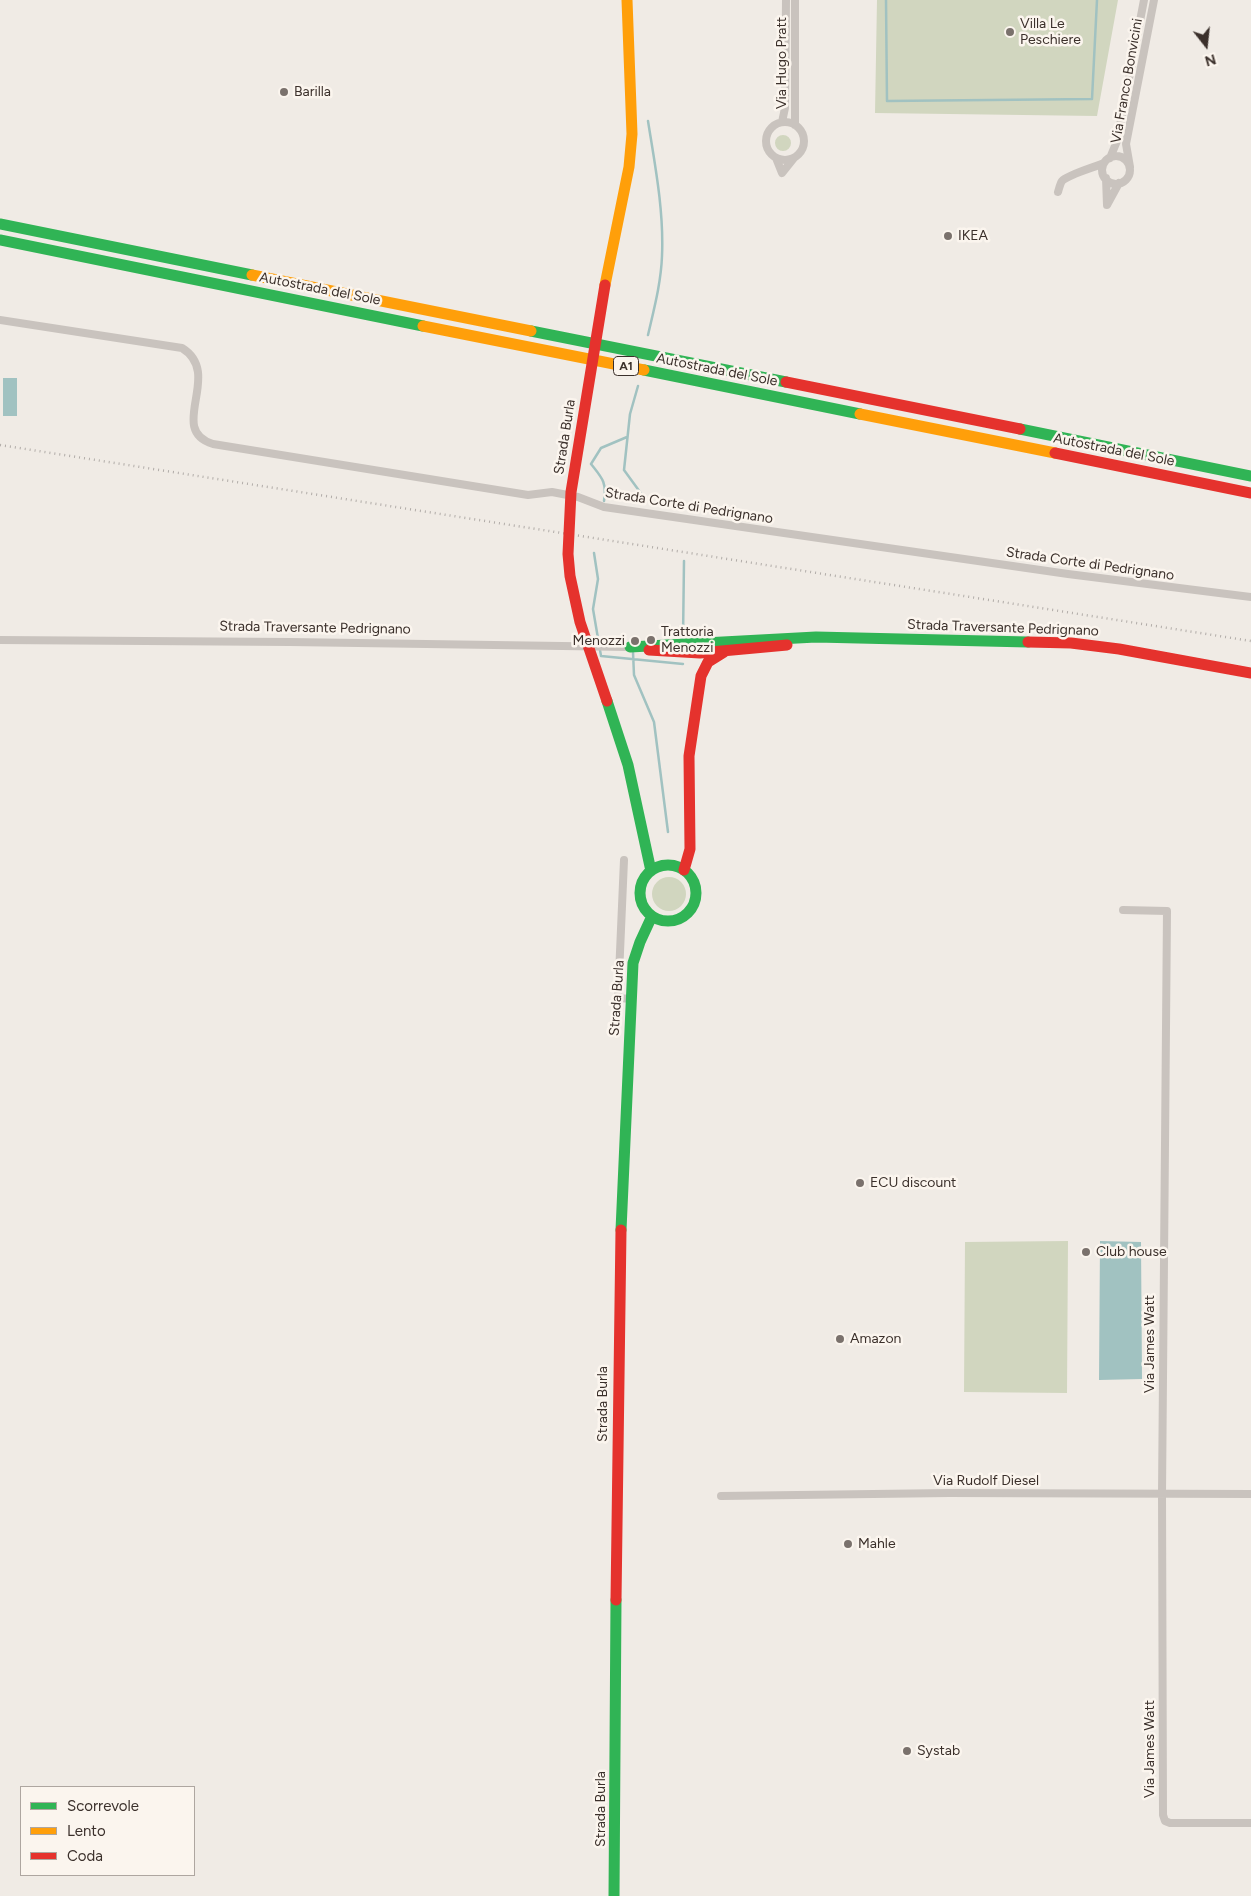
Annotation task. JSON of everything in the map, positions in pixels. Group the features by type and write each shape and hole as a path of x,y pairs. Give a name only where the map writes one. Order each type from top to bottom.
{"main road":[{"name":"Strada Burla","path":"627,0 632,134 629,167 605,285 571,492 568,554 574,601 628,765 651,871"},
{"name":"Autostrada del Sole","path":"0,224 1251,476"},
{"name":"Autostrada del Sole","path":"0,240 1251,493"},
{"name":"Strada Traversante Pedrignano","path":"630,647 669,643 693,644 816,636 1071,643 1119,649 1251,673"},
{"name":"Strada Traversante Pedrignano","path":"630,647 668,653 683,653 706,658 724,652 841,638"},
{"name":"Strada Traversante Pedrignano","path":"706,658 716,648 750,646 780,639"},
{"path":"684,870 690,849 689,756 701,676 700,663 706,658 693,644"},
{"path":"683,653 695,661 701,676"},
{"path":"659,867 676,867 684,870 694,885 696,894 692,907 678,919 664,921 652,916 644,906 640,894 643,881 651,871 659,867"},
{"name":"Strada Burla","path":"614,1896 621,1222 634,963 640,942 652,916"}],"street":[{"name":"Via Hugo Pratt","path":"782,122 785,108 786,0"},
{"name":"Via Hugo Pratt","path":"795,0 795,125"},
{"name":"Via Franco Bonvicini","path":"1118,183 1107,205 1105,177 1107,160 1117,141 1144,0"},
{"name":"Via Franco Bonvicini","path":"1130,166 1126,144 1154,0"},
{"path":"782,122 795,125 802,133 804,143 801,152 782,173 776,158 767,148 767,136 772,127 782,122"},
{"name":"Via Franco Bonvicini","path":"1107,160 1122,157 1130,166"},
{"path":"776,158 788,160 794,158"},
{"path":"1058,192 1062,181 1070,174 1088,170 1107,160"},
{"path":"1088,170 1105,177 1111,182 1118,183 1123,182 1129,175 1130,166"},
{"name":"Strada Corte di Pedrignano","path":"0,320 182,348 191,354 198,365 199,375 193,424 197,434 205,442 213,444 528,495 552,492 578,497 604,507 711,523 1068,574 1251,597"},
{"name":"Strada Traversante Pedrignano","path":"0,640 630,647"},
{"path":"624,860 618,998 632,999"},
{"name":"Via James Watt","path":"1123,910 1167,911 1162,1494 1163,1815 1165,1820 1170,1823 1251,1823"},
{"name":"Via Rudolf Diesel","path":"721,1496 950,1493 1251,1494"}],"green space":[{"path":"877,0 1118,0 1097,116 875,113"},
{"path":"783,135 789,137 791,143 789,149 783,151 777,149 775,143 777,137"},
{"path":"669,877 681,882 686,894 681,906 669,911 657,906 652,894 657,882"},
{"path":"1068,1241 1067,1393 964,1392 965,1242"}],"water":[{"path":"3,378 17,378 17,416 3,416"},
{"path":"1100,1241 1141,1242 1142,1379 1099,1380"}],"waterway":[{"path":"886,0 887,101 1092,99 1097,0"},
{"path":"648,121 662,222 662,256 657,296 648,335"},
{"path":"638,386 630,414 624,470 640,492 642,503"},
{"path":"604,501 605,489 603,481 591,464 601,448 627,437"},
{"path":"594,553 598,579 593,609 601,656 683,664"},
{"path":"683,639 684,561"},
{"path":"633,652 634,675 654,722 668,832"}],"railway":[{"path":"0,445 1251,641"}],"traffic: fast":[{"path":"0,224 252,275"},
{"path":"0,240 423,326"},
{"path":"531,331 786,382"},
{"path":"644,370 860,414"},
{"path":"1020,429 1251,476"},
{"path":"630,647 816,637 1028,642"},
{"path":"607,701 628,765 651,871"},
{"path":"668,865 683,870 691,878 696,893 691,908 683,916 668,921 653,916 645,908 640,893 645,878 653,870 668,865"},
{"path":"621,1230 633,963 652,916"},
{"path":"614,1896 616,1600"}],"traffic: slow":[{"path":"605,285 629,167 632,134 627,0"},
{"path":"252,275 531,331"},
{"path":"423,326 644,370"},
{"path":"860,414 1055,453"}],"traffic: jam":[{"path":"605,285 571,492 568,554 570,576 580,622 607,701"},
{"path":"786,382 1020,429"},
{"path":"1055,453 1251,493"},
{"path":"1028,642 1071,643 1119,649 1251,673"},
{"path":"649,650 700,653 787,645"},
{"path":"684,870 690,849 689,756 701,676 708,662 724,652"},
{"path":"616,1600 621,1230"}],"place":[{"name":"Villa Le Peschiere","path":"1010,32"},
{"name":"Barilla","path":"284,92"},
{"name":"IKEA","path":"948,236"},
{"name":"Trattoria Menozzi","path":"651,640"},
{"name":"Menozzi","path":"635,641"},
{"name":"ECU discount","path":"860,1183"},
{"name":"Club house","path":"1086,1252"},
{"name":"Amazon","path":"840,1339"},
{"name":"Mahle","path":"848,1544"},
{"name":"Systab","path":"907,1751"}]}
